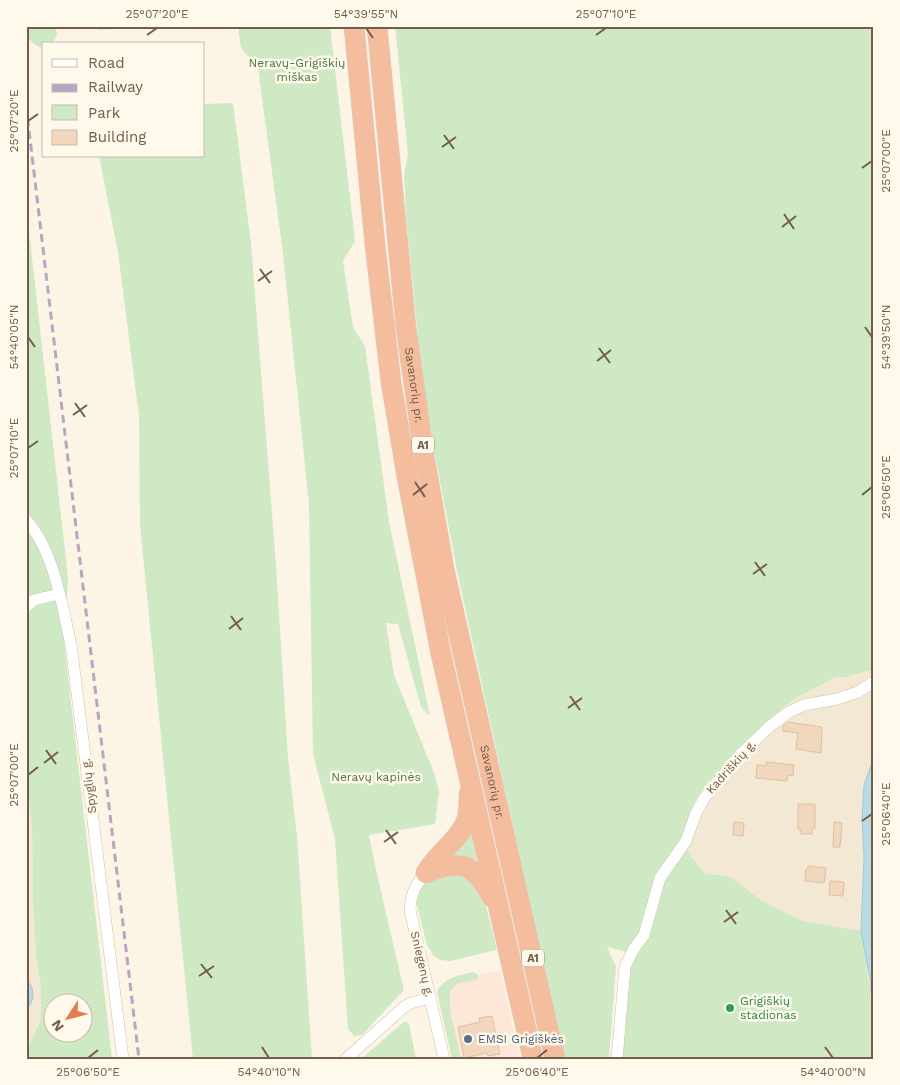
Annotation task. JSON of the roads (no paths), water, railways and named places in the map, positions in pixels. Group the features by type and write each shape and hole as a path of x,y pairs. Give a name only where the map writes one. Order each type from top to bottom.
{"highway":[{"name":"A1","path":"354,26 375,245 391,382 407,477 441,654 533,1059"},
{"name":"Savanorių pr.","path":"377,26 406,328 424,454 444,569 555,1059"},
{"path":"387,26 393,95 406,328"},
{"path":"426,873 430,864 461,830 468,817 470,780"},
{"path":"426,873 451,864 470,869 478,875 491,895 502,920"}],"street":[{"name":"Spyglių g.","path":"26,520 42,546 59,594 70,645 76,679 123,1059"},
{"path":"26,607 34,600 59,594"},
{"name":"Kadriškių g.","path":"617,1059 625,967 633,950 644,935 660,878 686,841 696,813 705,797 740,755 770,726 789,712 804,705 837,699 858,692 874,682"},
{"name":"Sniegenų g.","path":"426,873 416,884 411,898 410,910 444,1059"},
{"path":"346,1059 404,1007 430,998"}],"water":[{"path":"874,757 874,1028 870,979 861,931 864,785"},
{"path":"26,980 31,986 33,994 31,1003 26,1009"}],"railway":[{"path":"26,105 139,1059"}],"place":[{"name":"Grigiškių stadionas","path":"730,1008"},
{"name":"EMSI Grigiškės","path":"468,1039"}],"park label":[{"name":"Neravų-Grigiškių miškas","path":"297,70"},
{"name":"Neravų kapinės","path":"376,777"}]}
